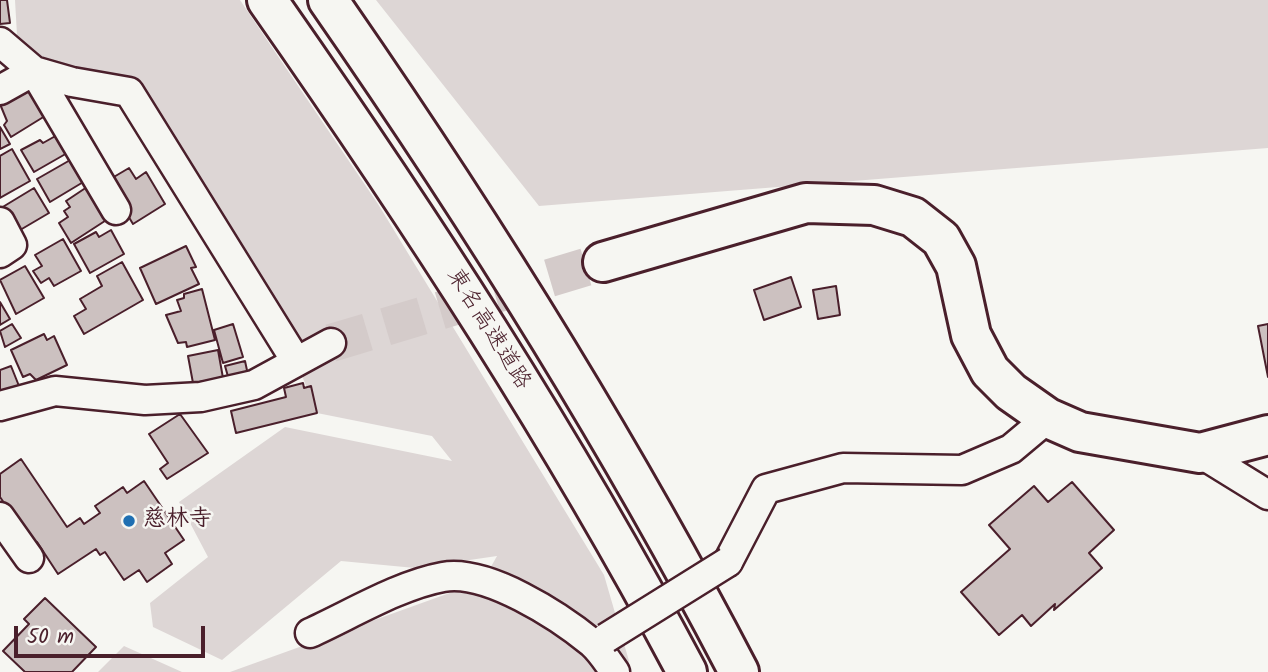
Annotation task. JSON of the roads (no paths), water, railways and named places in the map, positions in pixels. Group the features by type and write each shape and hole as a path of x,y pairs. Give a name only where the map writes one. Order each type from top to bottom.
{"main road":[{"name":"東名高速道路","path":"267,0 356,127 484,322 613,537 687,672"},
{"path":"328,0 474,218 605,425 739,672"},
{"path":"603,262 806,204 874,205 913,217 941,239 956,266 971,335 990,370 1011,392 1048,418 1080,432 1199,453 1268,435"}],"street":[{"path":"0,42 34,71 116,210"},
{"path":"0,90 34,71 72,82 129,92 296,361"},
{"path":"0,222 12,245 0,253"},
{"path":"0,406 55,391 145,400 201,397 254,385 331,342"},
{"path":"600,642 728,562 766,489 843,468 961,470 1011,449 1048,418"},
{"path":"1199,453 1268,495"},
{"path":"0,517 29,558"},
{"path":"310,633 389,597 444,577 483,581 520,597 600,642 615,672"}],"tunnel":[{"path":"331,343 603,262"}],"place":[{"name":"慈林寺","path":"129,521"}]}
